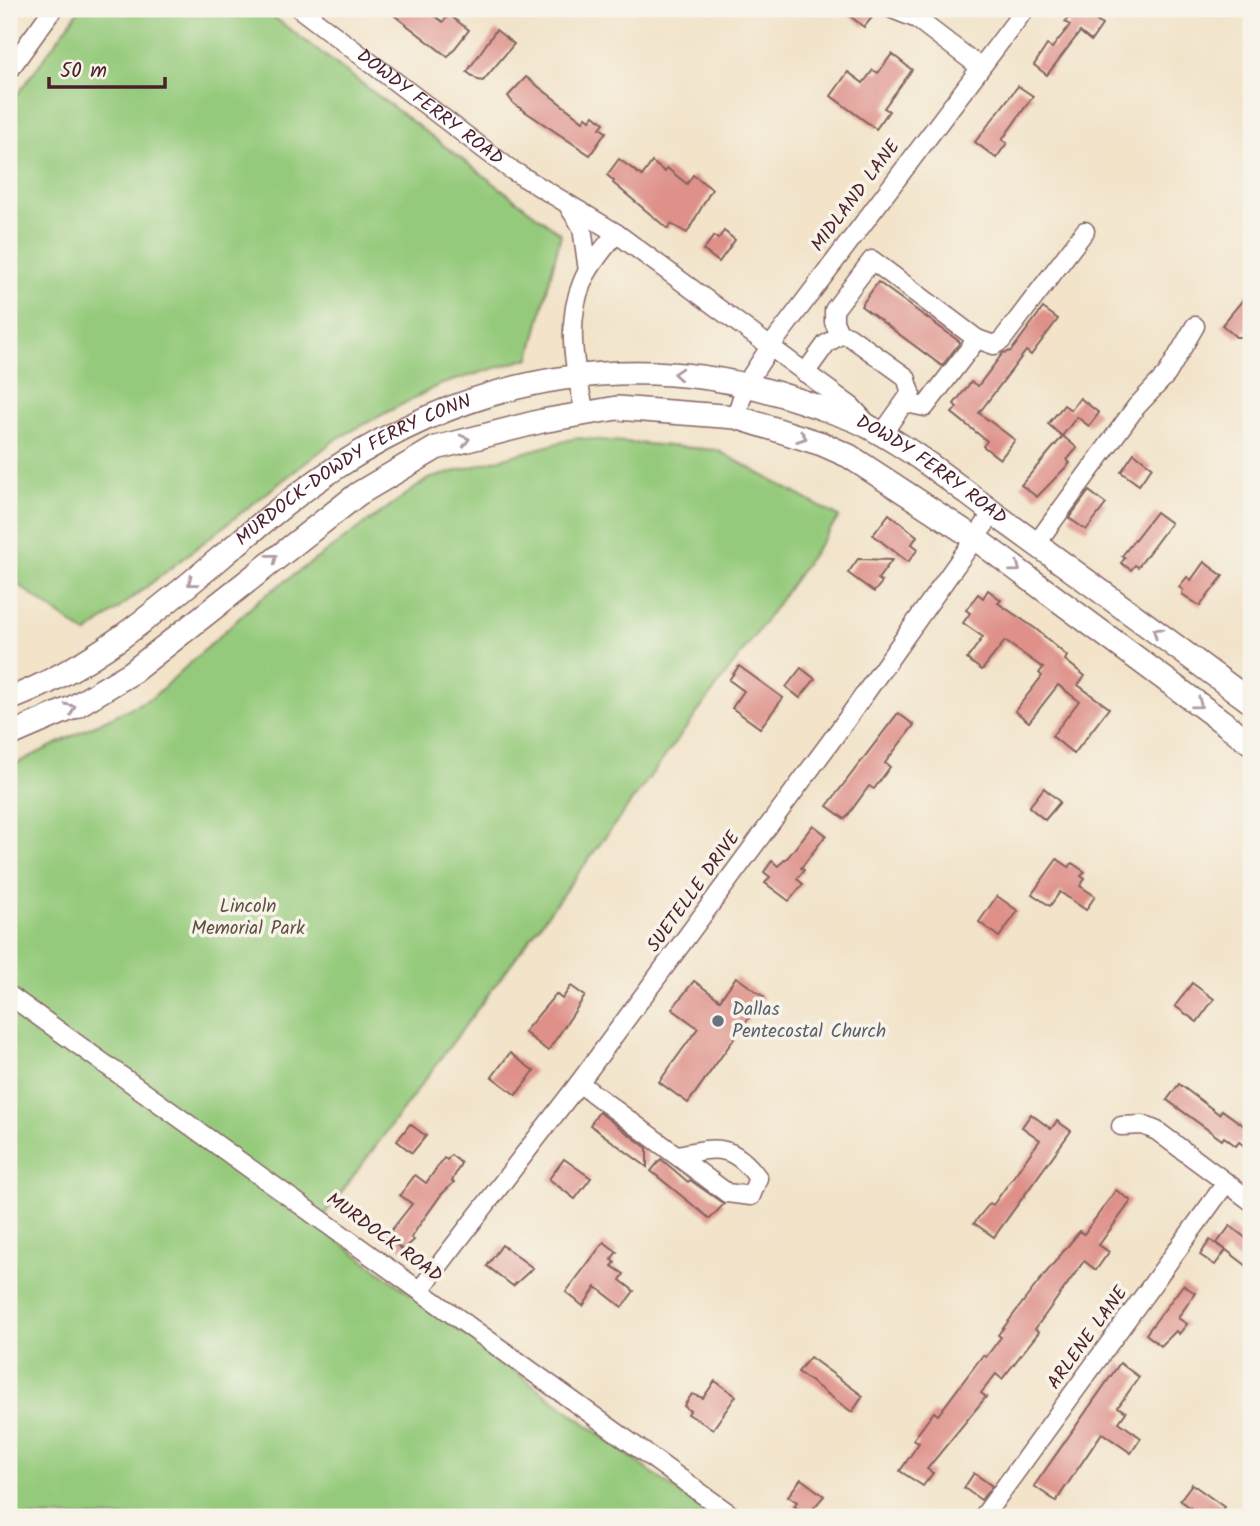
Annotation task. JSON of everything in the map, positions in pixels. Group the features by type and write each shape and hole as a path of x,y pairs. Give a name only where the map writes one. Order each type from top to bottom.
{"main road":[{"name":"MURDOCK-DOWDY FERRY CONN","path":"9,699 77,666 115,642 332,470 403,426 500,391 576,376 661,373 746,384 876,430"},
{"name":"MURDOCK-DOWDY FERRY CONN","path":"9,735 103,691 131,673 244,581 358,494 436,448 585,412 617,408 736,418"},
{"name":"DOWDY FERRY ROAD","path":"736,418 822,444 849,456 976,539 1251,743"},
{"name":"DOWDY FERRY ROAD","path":"876,430 933,466 1251,702"},
{"path":"226,555 244,581"}],"street":[{"path":"9,70 53,9"},
{"name":"DOWDY FERRY ROAD","path":"300,9 510,169 615,233 852,407 876,430"},
{"path":"892,9 917,19 980,67"},
{"name":"MIDLAND LANE","path":"736,418 746,384 770,347 1026,9"},
{"name":"DOWDY FERRY ROAD","path":"564,201 582,227 588,271"},
{"path":"840,335 834,322 834,310 872,260 977,339 994,345 1002,340 1085,231"},
{"name":"DOWDY FERRY ROAD","path":"585,412 576,376 573,334 576,304 588,271 615,233"},
{"path":"1036,544 1136,407 1167,374 1195,326"},
{"path":"805,373 826,344 840,335 849,336 906,377 911,393 905,403 876,430"},
{"path":"905,403 925,407 977,339"},
{"name":"SUETELLE DRIVE","path":"420,1290 579,1083 993,513"},
{"name":"MURDOCK ROAD","path":"9,995 734,1517"},
{"path":"579,1083 678,1155"},
{"path":"1121,1126 1143,1125 1157,1131 1251,1201"},
{"name":"ARLENE LANE","path":"983,1517 1226,1183"}],"green space":[{"path":"80,9 263,9 561,234 530,358 439,385 336,439 86,634 9,578 9,106"},
{"name":"Lincoln Memorial Park","path":"576,438 717,450 839,517 756,634 317,1225 712,1517 9,1517 9,767 153,697 260,599 428,479"}],"building":[{"path":"386,9 425,9 443,22 449,15 469,30 448,57"},
{"path":"841,9 879,9 864,27"},
{"path":"1075,9 1091,9 1100,16 1097,21 1102,25 1091,41 1080,32 1047,75 1034,65 1047,45 1052,48 1070,25 1065,22"},
{"path":"496,30 514,44 483,81 478,80 467,72"},
{"path":"892,54 912,70 884,108 889,111 876,129 831,96 848,72 863,83 873,70 878,73"},
{"path":"526,77 583,121 586,117 590,120 594,115 604,123 600,128 606,132 590,155 514,104 508,96"},
{"path":"1018,86 1033,96 1002,140 1007,143 996,158 975,142"},
{"path":"619,159 642,176 652,162 665,172 667,168 687,184 693,175 712,189 687,233 671,224 668,229 613,183 607,175"},
{"path":"724,231 735,240 719,262 703,250 714,236 718,239"},
{"path":"878,282 960,342 942,366 861,306"},
{"path":"1251,290 1251,325 1241,337 1236,337 1222,325"},
{"path":"1043,308 1058,319 1031,355 1026,351 979,413 1015,440 1000,459 983,446 987,441 952,413 957,407 954,404 971,382 978,386 1003,353 1011,351"},
{"path":"1080,398 1099,413 1089,426 1077,417 1062,436 1048,424 1064,405 1071,410"},
{"path":"1063,436 1077,448 1067,460 1070,463 1037,497 1021,485"},
{"path":"1134,453 1152,467 1139,485 1121,472"},
{"path":"1089,491 1106,504 1086,530 1069,518"},
{"path":"1156,512 1171,523 1138,567 1135,565 1131,570 1121,563 1125,558 1122,556"},
{"path":"889,514 917,536 912,544 918,549 908,562 873,535"},
{"path":"858,559 892,560 878,579 882,582 874,592 848,573"},
{"path":"1204,562 1223,576 1200,606 1182,594 1183,590 1179,587 1187,577 1191,580"},
{"path":"988,590 1001,600 998,603 1036,629 1067,656 1065,660 1085,676 1078,685 1109,708 1074,754 1052,736 1079,701 1058,685 1029,722 1015,711 1042,676 1039,673 1043,668 1005,641 982,670 967,659 983,637 963,623 970,613 966,610 978,594 983,598"},
{"path":"739,666 783,698 760,728 732,708 744,691 729,680"},
{"path":"801,668 815,679 800,698 786,687"},
{"path":"898,713 914,725 885,763 890,767 874,789 869,786 845,819 827,806"},
{"path":"1044,788 1060,802 1045,820 1029,807"},
{"path":"813,825 826,835 801,868 804,870 797,879 803,884 789,901 765,883 770,877 764,872 772,861 778,866 788,857"},
{"path":"1057,859 1069,867 1072,863 1085,872 1081,876 1085,879 1080,886 1095,896 1086,910 1060,892 1050,906 1032,894"},
{"path":"997,896 1018,911 999,937 979,922"},
{"path":"736,977 764,997 688,1103 659,1082 698,1028 672,1009 694,981 720,1000"},
{"path":"1192,983 1214,999 1197,1022 1175,1006"},
{"path":"571,986 585,996 548,1051 524,1032 556,994 562,999"},
{"path":"510,1053 534,1071 516,1095 492,1077"},
{"path":"1179,1084 1219,1114 1222,1110 1251,1131 1251,1151 1239,1142 1236,1146 1224,1137 1222,1140 1167,1100"},
{"path":"599,1112 647,1148 647,1167 590,1125"},
{"path":"1031,1114 1051,1129 1057,1121 1071,1131 994,1237 974,1223 990,1203 993,1205 1040,1140 1022,1127"},
{"path":"410,1124 426,1136 412,1153 397,1141"},
{"path":"451,1155 461,1163 452,1181 454,1182 418,1227 411,1238 414,1240 403,1250 386,1237 412,1204 400,1195 415,1175 426,1183 444,1158 447,1160"},
{"path":"564,1159 591,1178 575,1199 549,1179"},
{"path":"661,1159 688,1182 690,1180 724,1204 710,1219 651,1171"},
{"path":"1116,1190 1131,1201 1099,1245 1109,1252 1096,1270 1084,1261 1035,1329 1039,1332 1002,1379 996,1374 981,1393 986,1397 927,1469 933,1473 923,1486 900,1471 919,1443 913,1440 934,1412 938,1415 983,1355 986,1357 1001,1337 998,1335 1036,1285 1080,1231 1084,1234"},
{"path":"1230,1226 1251,1242 1251,1269 1217,1243"},
{"path":"1210,1240 1226,1250 1215,1265 1200,1255"},
{"path":"604,1242 617,1252 611,1259 615,1263 612,1266 624,1274 620,1280 634,1291 622,1307 596,1287 583,1306 566,1292"},
{"path":"502,1245 533,1268 513,1286 487,1266"},
{"path":"1183,1285 1195,1293 1178,1318 1187,1324 1179,1334 1176,1331 1161,1346 1146,1334"},
{"path":"810,1357 863,1396 852,1412 798,1372"},
{"path":"1120,1363 1139,1377 1118,1407 1126,1412 1119,1422 1141,1438 1131,1453 1102,1433 1056,1501 1034,1486"},
{"path":"715,1381 736,1396 713,1429 688,1414 690,1411 684,1406 692,1394 703,1398"},
{"path":"974,1473 992,1486 981,1500 964,1488"},
{"path":"801,1479 824,1496 807,1516 794,1506 797,1502 788,1496"},
{"path":"1192,1484 1224,1507 1217,1517 1203,1517 1180,1500"}],"place":[{"name":"Dallas Pentecostal Church","path":"718,1021"}]}
